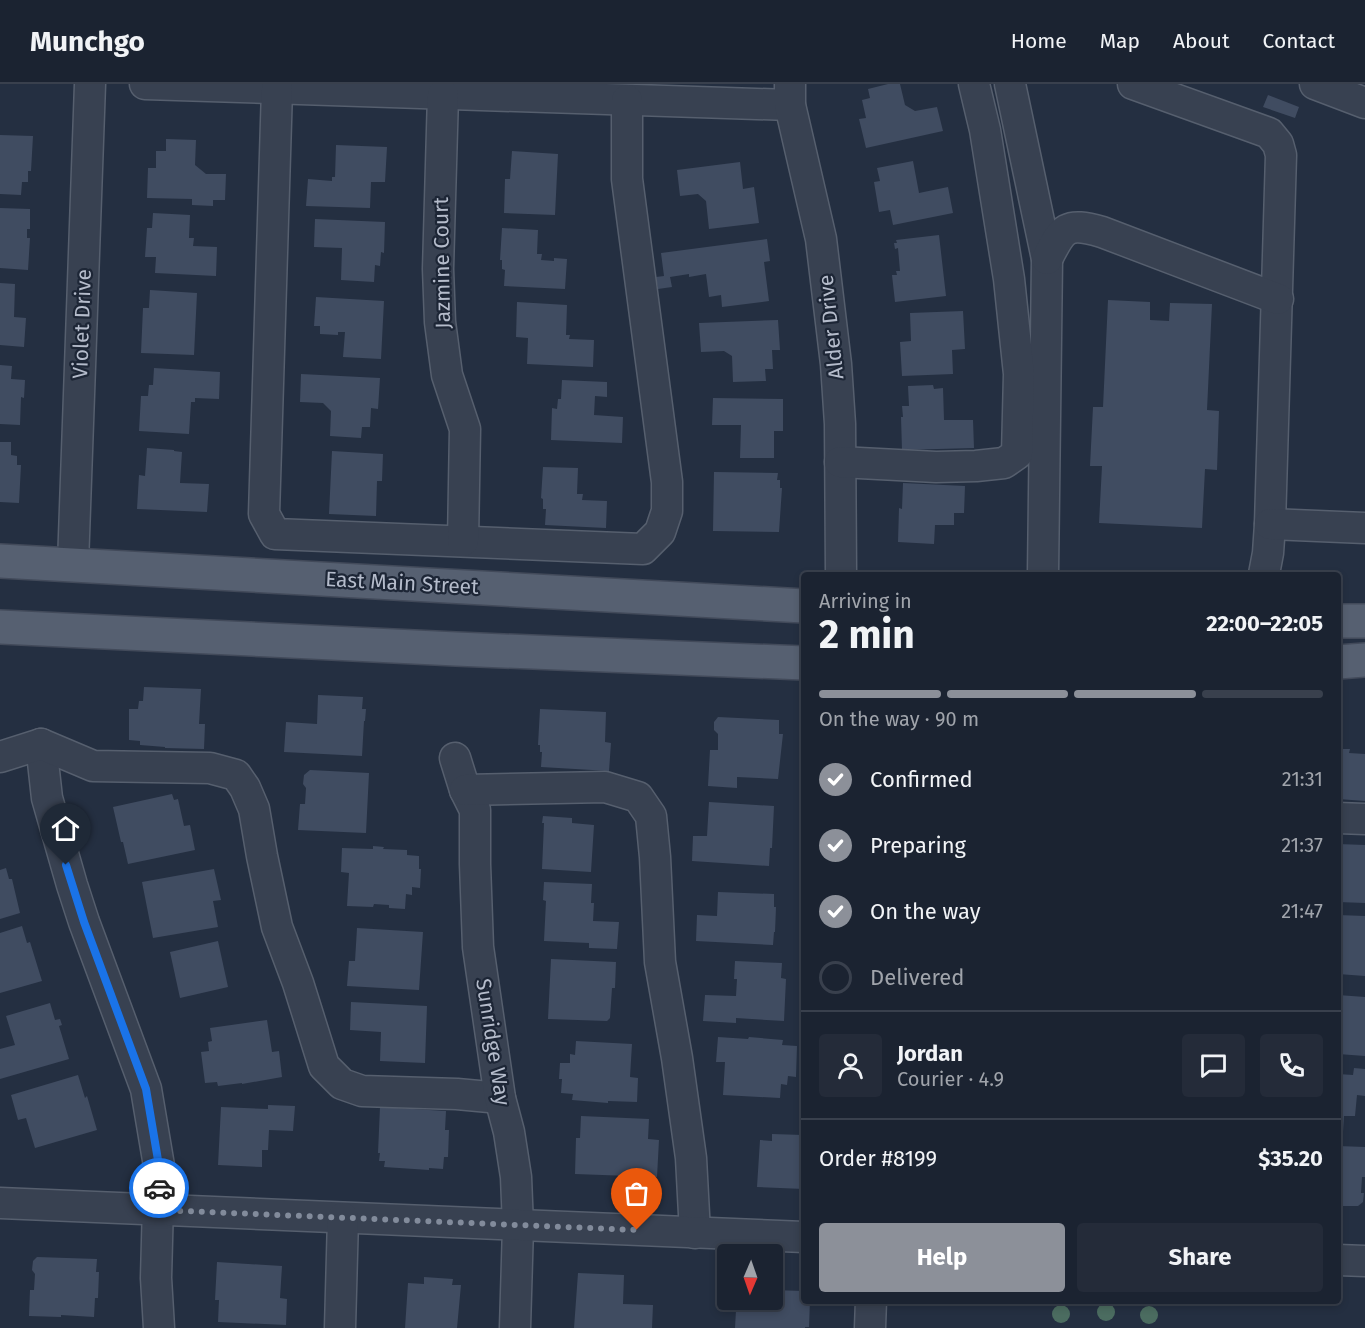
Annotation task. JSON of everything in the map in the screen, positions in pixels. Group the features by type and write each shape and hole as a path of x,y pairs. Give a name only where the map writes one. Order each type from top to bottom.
{"main road":[{"name":"East Main Street","path":"0,561 801,606"},
{"path":"1341,621 1365,621"},
{"path":"0,627 444,649 801,663"},
{"path":"1341,662 1365,660"},
{"path":"1341,675 1365,676"}],"street":[{"name":"Violet Drive","path":"73,564 90,84"},
{"path":"145,84 627,100 790,95"},
{"path":"840,462 976,466 1004,463 1017,454 1019,374 1009,279 985,130 974,84"},
{"path":"1010,84 1047,260 1043,572"},
{"path":"1132,84 1269,134 1278,144 1281,155 1270,524 1264,572"},
{"path":"1315,84 1365,103"},
{"path":"277,89 264,514 275,534 643,549 660,532 667,511 667,482 627,179 627,100"},
{"name":"Jazmine Court","path":"443,95 438,269 440,322 447,375 465,429 463,542"},
{"name":"Alder Drive","path":"790,95 821,239 836,364 840,424 841,572"},
{"path":"1047,260 1059,236 1068,229 1082,227 1102,232 1278,299"},
{"path":"1270,524 1365,528"},
{"path":"41,744 47,798 72,885 146,1089 159,1166 156,1278 159,1328"},
{"path":"0,758 41,744 93,766 210,768 236,775 245,788 254,809 277,927 298,983 324,1066 342,1084 362,1091 457,1094 500,1098"},
{"name":"Sunridge Way","path":"455,758 465,790 475,810 478,947 500,1098 509,1132 516,1177 518,1226 515,1328"},
{"path":"465,790 605,787 638,797 651,816 660,962 692,1158 695,1233"},
{"path":"1341,818 1365,819"},
{"path":"0,1203 801,1237"},
{"path":"340,1328 344,1218"},
{"path":"1341,1260 1365,1261"},
{"path":"870,1328 871,1304"}],"building":[{"path":"888,84 900,84 905,105 915,111 937,107 943,131 866,148 859,119 866,118 862,100 870,98 868,89"},
{"path":"1268,95 1299,107 1295,118 1263,107"},
{"path":"0,135 33,136 31,171 28,171 28,182 22,182 21,195 0,194"},
{"path":"166,139 196,140 195,165 206,174 226,174 225,200 213,200 213,206 192,205 192,199 147,198 148,168 156,168 156,151 166,151"},
{"path":"336,145 387,147 385,182 371,182 370,208 306,206 308,179 332,181 332,177 335,177"},
{"path":"512,151 558,154 555,215 504,213 505,179 510,179"},
{"path":"913,161 919,193 948,187 953,213 893,225 890,210 879,212 874,182 880,181 877,168"},
{"path":"740,162 743,189 754,187 759,223 709,229 706,201 698,194 680,196 677,170"},
{"path":"0,208 30,209 30,229 27,229 27,238 30,238 28,270 0,268"},
{"path":"153,213 190,215 189,238 194,238 193,246 217,247 216,276 155,273 156,257 145,257 147,228 152,228"},
{"path":"315,219 385,222 384,253 381,252 380,266 375,265 374,282 341,280 342,248 314,247"},
{"path":"502,228 538,230 537,254 542,254 541,260 567,259 565,289 504,286 505,270 502,269 502,260 500,260"},
{"path":"939,235 946,296 895,302 892,275 897,275 896,271 900,271 898,248 895,249 894,243 897,243 896,240"},
{"path":"767,239 770,261 764,262 769,301 722,307 721,295 709,297 706,274 670,277 672,287 658,289 656,277 664,276 661,253"},
{"path":"0,283 15,284 14,317 26,318 24,347 0,345"},
{"path":"150,290 197,293 194,355 141,353 143,308 149,308"},
{"path":"316,297 384,301 381,359 343,357 345,332 338,332 338,335 320,334 320,326 314,326"},
{"path":"1108,300 1150,302 1150,320 1169,321 1170,303 1212,304 1207,410 1219,411 1217,470 1205,469 1202,528 1099,523 1102,466 1090,466 1093,407 1103,407"},
{"path":"517,302 567,305 566,335 570,335 569,339 594,340 593,367 527,364 528,338 516,337"},
{"path":"963,311 965,349 952,350 953,374 902,376 900,342 911,341 910,313"},
{"path":"778,320 780,350 772,350 773,369 765,369 766,381 733,382 732,356 724,351 701,352 699,323"},
{"path":"0,365 12,366 11,379 25,380 24,398 21,397 20,425 0,424"},
{"path":"154,368 220,372 219,399 195,398 195,402 191,402 189,434 139,431 141,396 148,396 149,385 153,385"},
{"path":"301,374 380,378 378,409 371,408 370,427 362,427 361,438 330,436 331,411 323,403 300,402"},
{"path":"562,380 607,382 607,397 595,396 594,415 623,417 622,443 551,440 552,408 557,409 558,399 561,399"},
{"path":"933,385 934,389 943,388 944,420 973,420 974,448 902,450 902,406 909,406 908,386"},
{"path":"713,398 783,399 783,431 774,431 774,458 740,458 741,425 712,425"},
{"path":"0,442 11,442 11,455 17,456 17,465 21,465 19,503 0,502"},
{"path":"147,448 182,452 180,483 209,484 207,512 137,509 139,475 145,476"},
{"path":"332,451 383,454 382,481 377,481 376,516 329,514"},
{"path":"543,467 578,468 577,494 583,494 582,500 607,501 606,528 545,525 546,509 543,509 541,498"},
{"path":"714,472 778,473 777,480 780,480 780,488 782,488 779,532 713,531"},
{"path":"903,483 965,486 964,513 954,513 954,525 935,525 934,544 898,542 899,508 902,509"},
{"path":"144,687 201,689 199,724 205,724 204,749 140,745 140,741 129,740 129,709 138,709 139,701 143,701"},
{"path":"318,695 363,697 362,709 366,709 362,756 284,752 286,722 317,724"},
{"path":"540,709 606,712 605,742 611,743 609,771 541,767 542,752 538,745"},
{"path":"718,717 779,720 779,734 783,734 778,779 737,777 737,788 708,786 710,750 718,750 718,734 714,730 714,722"},
{"path":"1341,749 1350,749 1349,753 1365,754 1365,801 1341,799"},
{"path":"310,770 369,773 366,833 298,830 300,804 305,804 304,775"},
{"path":"172,794 174,800 178,799 184,826 190,825 195,850 128,864 113,807"},
{"path":"709,802 774,806 769,866 692,861 693,836 707,836"},
{"path":"543,816 572,818 572,823 594,825 591,872 542,869"},
{"path":"1341,844 1365,845 1365,903 1341,902"},
{"path":"373,846 384,847 383,849 407,850 407,855 419,856 420,888 412,887 412,895 406,894 405,909 374,904 373,907 347,906 349,873 341,872 342,848 373,849"},
{"path":"6,868 9,879 12,879 20,913 0,919 0,870"},
{"path":"214,869 221,900 213,901 218,927 153,938 142,882"},
{"path":"544,882 592,884 593,921 619,922 617,949 589,948 589,943 544,941 546,901 543,900"},
{"path":"718,892 774,894 774,907 776,907 773,945 696,941 697,915 717,916"},
{"path":"1341,915 1365,916 1365,976 1341,974"},
{"path":"22,926 27,943 30,942 42,981 0,993 0,933"},
{"path":"357,928 423,932 419,990 347,986 349,961 355,961"},
{"path":"218,941 228,987 180,998 170,952"},
{"path":"551,959 616,962 615,988 612,988 610,1018 607,1021 548,1019"},
{"path":"735,961 782,963 781,978 786,979 784,1021 736,1018 736,1023 703,1021 705,995 736,996"},
{"path":"1341,995 1365,997 1365,1056 1341,1054"},
{"path":"351,1002 427,1006 425,1063 380,1061 381,1032 350,1030"},
{"path":"50,1003 55,1020 60,1019 62,1025 59,1026 69,1059 0,1079 0,1049 15,1045 6,1016"},
{"path":"267,1020 272,1052 279,1051 282,1077 218,1086 217,1082 205,1083 201,1052 209,1051 208,1042 212,1041 210,1028"},
{"path":"718,1037 783,1040 782,1045 797,1046 796,1077 788,1076 787,1085 781,1084 780,1098 723,1095 725,1062 716,1062"},
{"path":"576,1041 632,1044 630,1077 638,1078 637,1102 608,1101 608,1103 572,1100 573,1094 561,1093 560,1063 570,1063 570,1054 575,1055"},
{"path":"1354,1068 1365,1069 1365,1096 1357,1095 1355,1116 1344,1116 1343,1132 1341,1132 1341,1074 1353,1075"},
{"path":"78,1075 97,1130 35,1148 26,1118 18,1120 11,1095"},
{"path":"268,1105 295,1106 293,1131 269,1130 268,1150 262,1150 262,1167 218,1165 221,1107 268,1109"},
{"path":"380,1107 446,1111 445,1130 449,1130 448,1157 444,1157 443,1169 384,1167 385,1161 379,1161 380,1153 378,1153"},
{"path":"581,1116 649,1119 648,1139 659,1140 657,1177 575,1174 576,1138 580,1138"},
{"path":"772,1134 801,1135 801,1189 757,1187 760,1140 772,1141"},
{"path":"1341,1146 1365,1147 1365,1177 1362,1177 1361,1193 1364,1193 1363,1202 1358,1206 1341,1206"},
{"path":"37,1257 97,1259 98,1298 95,1298 94,1317 29,1316 30,1290 34,1290 33,1261"},
{"path":"217,1262 282,1266 280,1298 287,1299 286,1325 218,1322 219,1300 215,1300"},
{"path":"578,1273 624,1275 623,1304 653,1305 652,1328 574,1328"},
{"path":"424,1277 453,1279 452,1285 461,1285 457,1328 405,1328 408,1283 424,1284"},
{"path":"783,1290 801,1291 801,1304 810,1304 809,1327 735,1328 736,1310 783,1310"}],"way so far":[{"path":"159,1188 159,1210 637,1230"}],"route":[{"path":"66,865 84,922 146,1089 159,1166 159,1188"}]}
